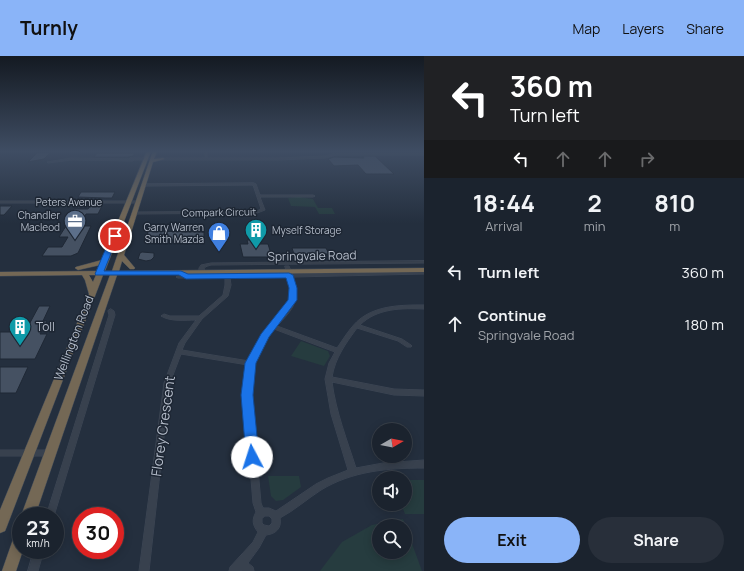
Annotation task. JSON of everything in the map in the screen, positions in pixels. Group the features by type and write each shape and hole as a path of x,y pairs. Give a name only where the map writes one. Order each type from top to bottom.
{"highway":[{"name":"Wellington Road","path":"0,526 101,268 140,175"},
{"name":"Wellington Road","path":"31,507 114,274 147,175"},
{"path":"120,255 133,271"},
{"name":"Springvale Road","path":"288,271 424,266"},
{"name":"Springvale Road","path":"0,274 85,274 101,268"},
{"name":"Springvale Road","path":"0,269 101,268 114,274 133,271 201,270 401,272 424,270"},
{"name":"Springvale Road","path":"133,271 182,276 201,270"},
{"path":"114,274 133,271"},
{"path":"85,274 92,293"},
{"path":"9,571 13,559"}],"street":[{"name":"Compark Circuit","path":"134,213 257,212 263,210 255,185 252,184 144,185"},
{"path":"259,196 313,196"},
{"name":"Peters Avenue","path":"0,202 138,202"},
{"path":"201,270 203,266 211,264 424,262"},
{"path":"182,276 227,276 288,271 293,288 293,300 273,327 264,336 251,363 247,395 257,503 261,513 258,522 264,529 269,530 274,528 277,523 275,516 269,512 261,513"},
{"path":"401,272 424,274"},
{"name":"Florey Crescent","path":"144,571 167,382 182,343 200,318 225,296 228,286 227,276"},
{"path":"353,473 330,394 328,379 332,363 338,351 356,326 367,316 395,308 424,306"},
{"path":"53,507 108,329 112,315 111,311"},
{"path":"164,316 170,318 200,318"},
{"path":"356,326 400,340 409,346"},
{"path":"273,327 338,351"},
{"path":"179,352 251,363"},
{"path":"328,379 394,392 424,393"},
{"path":"0,453 50,453"},
{"path":"275,516 290,508 319,487 335,479 379,466 424,464"},
{"path":"234,571 256,545 264,529"},
{"path":"32,571 36,559"},
{"path":"241,562 249,571"}],"green space":[{"path":"299,197 313,199 318,208 332,208 335,214 319,214 315,207 291,206 288,198"},
{"path":"301,341 328,351 330,356 324,366 291,356"},
{"path":"268,476 299,476 301,487 283,500 276,501 271,496"},
{"path":"412,480 424,480 424,514 405,514 404,511 412,511"},
{"path":"372,525 372,559 412,559 412,544 422,571 320,571 342,542"}],"building":[{"path":"81,192 115,192 112,198 105,198 78,197"},
{"path":"0,206 12,206 4,215 0,215"},
{"path":"90,206 102,206 98,214 86,214 83,219 69,219 74,209 88,209"},
{"name":"Chandler Macleod","path":"66,226 91,226 78,253 71,256 42,256 48,247 62,247 68,237 59,237"},
{"path":"148,231 204,232 204,239 146,241"},
{"name":"Myself Storage","path":"247,240 256,240 257,244 268,244 272,257 243,257 240,244 248,244"},
{"path":"292,248 326,248 329,254 294,254"},
{"path":"140,253 154,253 154,257 151,260 146,261 138,259"},
{"name":"Toll","path":"39,306 50,306 43,321 47,321 40,334 47,334 35,359 0,359 0,332 25,332"},
{"name":"Toll","path":"0,367 28,367 16,393 0,393"}],"place":[{"name":"Chandler Macleod","path":"75,240"},
{"name":"Myself Storage","path":"256,250"},
{"name":"Garry Warren Smith Mazda","path":"219,252"},
{"name":"Toll","path":"20,346"}],"route":[{"path":"115,236 99,274 181,273 186,277 289,275 294,294 293,300 273,327 264,336 251,363 247,395 252,457"}]}
